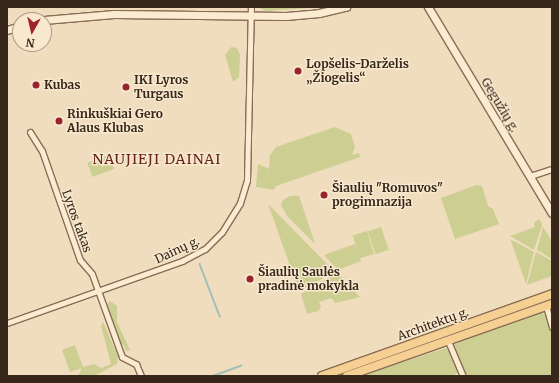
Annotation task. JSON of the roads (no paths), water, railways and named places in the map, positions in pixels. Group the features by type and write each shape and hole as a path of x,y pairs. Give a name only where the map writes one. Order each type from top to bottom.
{"main road":[{"name":"Architektų g.","path":"347,376 363,366 552,294"},
{"name":"Architektų g.","path":"322,376 363,366 448,340 549,305"}],"street":[{"name":"Dainų g.","path":"7,323 98,292 200,252 216,239 236,213 244,194 247,174 251,7"},
{"path":"52,19 108,14 251,16 302,15 346,7"},
{"name":"Gegužių g.","path":"428,7 552,213"},
{"name":"Lyros takas","path":"30,132 42,151 80,260 92,274 122,357 136,364 141,376"},
{"path":"530,176 552,168"},
{"path":"549,305 552,327"},
{"path":"448,340 463,376"}],"waterway":[{"path":"200,264 220,316"},
{"path":"213,376 241,366"}],"place":[{"name":"Lopšelis-Darželis „Žiogelis“","path":"298,71"},
{"name":"Kubas","path":"36,85"},
{"name":"IKI Lyros Turgaus","path":"126,87"},
{"name":"Rinkuškiai Gero Alaus Klubas","path":"59,121"},
{"name":"Šiaulių \"Romuvos\" progimnazija","path":"324,195"},
{"name":"Šiaulių Saulės pradinė mokykla","path":"250,279"}],"district":[{"name":"NAUJIEJI DAINAI","path":"157,159"}]}
